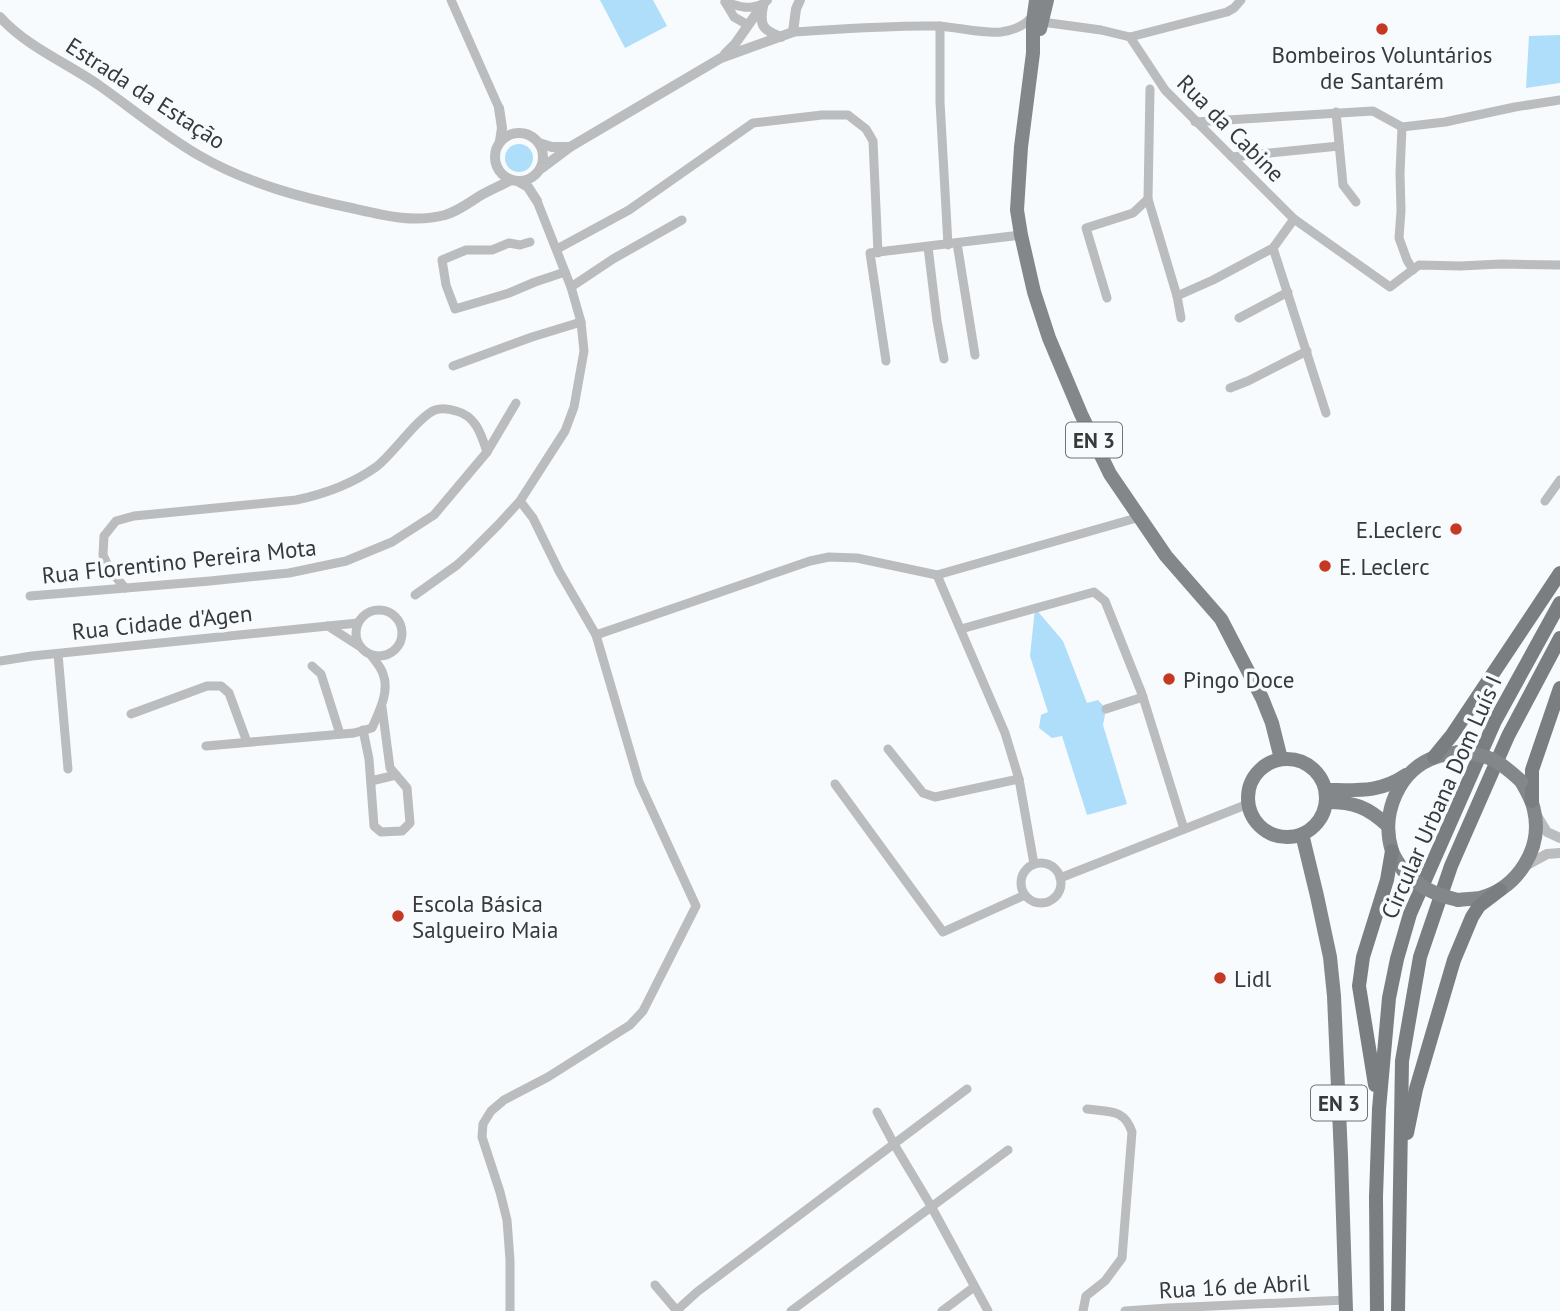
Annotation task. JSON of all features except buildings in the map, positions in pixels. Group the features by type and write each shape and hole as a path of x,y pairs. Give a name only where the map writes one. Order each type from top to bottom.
{"highway":[{"path":"1434,757 1452,735 1560,573"},
{"name":"Circular Urbana Dom Luís I","path":"1377,1305 1376,1197 1379,1109 1389,998 1397,959 1410,914 1495,720 1560,603"},
{"name":"Circular Urbana Dom Luís I","path":"1398,1311 1402,1061 1420,957 1451,866 1508,736 1560,638"},
{"path":"1533,807 1532,770 1560,688"},
{"path":"1379,1109 1359,986 1363,957 1387,880 1392,851"},
{"path":"1401,1163 1416,1089 1454,960 1479,906 1500,890"}],"main road":[{"name":"EN 3","path":"1047,0 1037,11 1021,147 1017,210 1038,303 1049,338 1110,474 1167,556 1226,626 1267,710 1281,760"},
{"path":"1327,796 1393,784 1416,768 1434,757 1458,752 1482,754 1503,765 1521,781 1533,807 1536,826 1535,840 1525,866 1500,890 1480,898 1458,900 1437,895 1418,885 1403,870 1392,851 1388,826 1391,804 1401,784 1416,768"},
{"path":"1287,758 1313,767 1322,778 1327,796 1324,814 1317,824 1296,837 1272,835 1252,817 1248,804 1248,790 1262,767 1287,758"},
{"path":"1327,796 1356,804 1377,815 1388,826"},
{"name":"EN 3","path":"1302,834 1330,957 1334,996 1346,1306"}],"street":[{"path":"415,595 464,559 520,500 565,431 574,407 584,351 581,322 571,286 537,201 528,187 507,179 497,169 495,151 502,128 499,108 453,2 464,0"},
{"path":"793,32 800,0"},
{"path":"514,181 529,180 570,147 720,58 793,32 880,26 940,26 1000,32 1021,27 1037,11 1130,37 1227,12 1241,0"},
{"path":"725,1 743,8 752,8 765,2"},
{"path":"725,1 734,17 737,32 735,44"},
{"path":"765,2 762,24 767,31 781,37"},
{"path":"720,58 735,44 765,2"},
{"name":"Estrada da Estação","path":"0,17 25,40 72,68 174,140 228,171 264,186 343,206 421,219 460,209 479,196 514,181"},
{"path":"734,17 748,25"},
{"path":"940,26 940,102 952,244 975,355"},
{"name":"Rua da Cabine","path":"1130,37 1160,84 1294,219 1391,287 1413,270"},
{"path":"1150,89 1148,199 1181,318"},
{"path":"1195,122 1373,111 1402,127 1445,122 1560,100"},
{"path":"499,108 519,133"},
{"path":"1336,113 1343,185 1356,202"},
{"path":"557,249 629,210 753,123 822,115 848,115 866,129 873,141 878,253"},
{"path":"1402,127 1399,237 1413,270 1419,265 1560,265"},
{"path":"500,141 508,135 519,133 530,135 539,143 552,147 570,147"},
{"path":"537,201 543,153 539,143"},
{"path":"1232,158 1339,146"},
{"name":"Estrada da Estação","path":"479,196 492,181 497,169"},
{"path":"1107,298 1086,228 1133,213 1148,199"},
{"path":"1177,296 1273,248 1294,219"},
{"path":"571,286 682,220"},
{"path":"886,360 870,253 1021,235"},
{"path":"530,242 520,245 509,243 492,250 466,250 442,260 446,285 455,309 565,272"},
{"path":"928,247 944,359"},
{"path":"1273,248 1326,413"},
{"path":"1239,318 1288,292"},
{"path":"453,366 581,322"},
{"path":"1230,388 1307,351"},
{"name":"Rua Florentino Pereira Mota","path":"30,596 289,573 346,561 392,542 434,515 487,452 516,404"},
{"path":"125,588 110,570 103,555 104,536 116,521 134,516 296,500 322,494 354,481 379,465 434,411 451,409 465,413 478,427 487,452"},
{"path":"1545,501 1560,480"},
{"path":"510,1311 507,1220 482,1138 484,1124 491,1111 503,1100 558,1070 630,1025 643,1011 696,906 639,782 596,635 559,571 533,518 520,500"},
{"path":"596,635 810,561 829,557 857,558 937,575 1140,517"},
{"path":"937,575 1005,733 1019,779 1034,864"},
{"path":"961,629 1094,592 1105,601 1143,697 1184,829"},
{"path":"360,646 356,631 362,616 369,612 385,610 398,619 402,634 384,675"},
{"name":"Rua Cidade d'Agen","path":"0,661 358,623"},
{"path":"328,626 372,654 384,675 382,707 390,768 407,789 410,823 402,831 381,832 374,826 369,758 363,730"},
{"path":"372,654 386,655 397,647"},
{"path":"58,654 68,769"},
{"path":"312,666 321,674 340,734"},
{"path":"131,714 207,686 220,685 229,693 247,742"},
{"path":"1106,709 1143,697"},
{"path":"206,746 363,730 372,728 382,707"},
{"path":"888,749 923,793 935,797 1019,779"},
{"path":"371,781 396,775"},
{"path":"835,784 943,932 1025,895"},
{"path":"1060,878 1248,804"},
{"path":"1533,807 1547,832 1560,838"},
{"path":"1525,866 1547,854 1560,853"},
{"path":"1034,864 1053,867 1060,878 1059,892 1049,901 1036,902 1025,895 1021,884 1024,872 1034,864"},
{"path":"655,1285 676,1311 697,1292 967,1089"},
{"path":"1083,1311 1086,1296 1105,1281 1122,1258 1132,1132 1128,1121 1119,1113 1087,1109"},
{"path":"877,1112 988,1311"},
{"path":"791,1311 1008,1150"},
{"path":"942,1311 974,1287"},
{"name":"Rua 16 de Abril","path":"1125,1311 1346,1306"}],"shaded area":[{"path":"600,0 653,0 667,26 625,48"},
{"path":"1560,35 1560,83 1526,88 1529,36"},
{"path":"519,144 529,148 533,158 529,168 519,172 509,168 505,158 509,148"},
{"path":"1035,608 1063,641 1087,703 1098,700 1106,709 1103,725 1127,804 1087,815 1062,736 1052,738 1039,728 1041,715 1048,712 1030,656"}],"place":[{"name":"Bombeiros Voluntários de Santarém","path":"1382,29"},
{"name":"E.Leclerc","path":"1456,529"},
{"name":"E. Leclerc","path":"1325,566"},
{"name":"Pingo Doce","path":"1169,679"},
{"name":"Escola Básica Salgueiro Maia","path":"398,916"},
{"name":"Lidl","path":"1220,978"}]}
